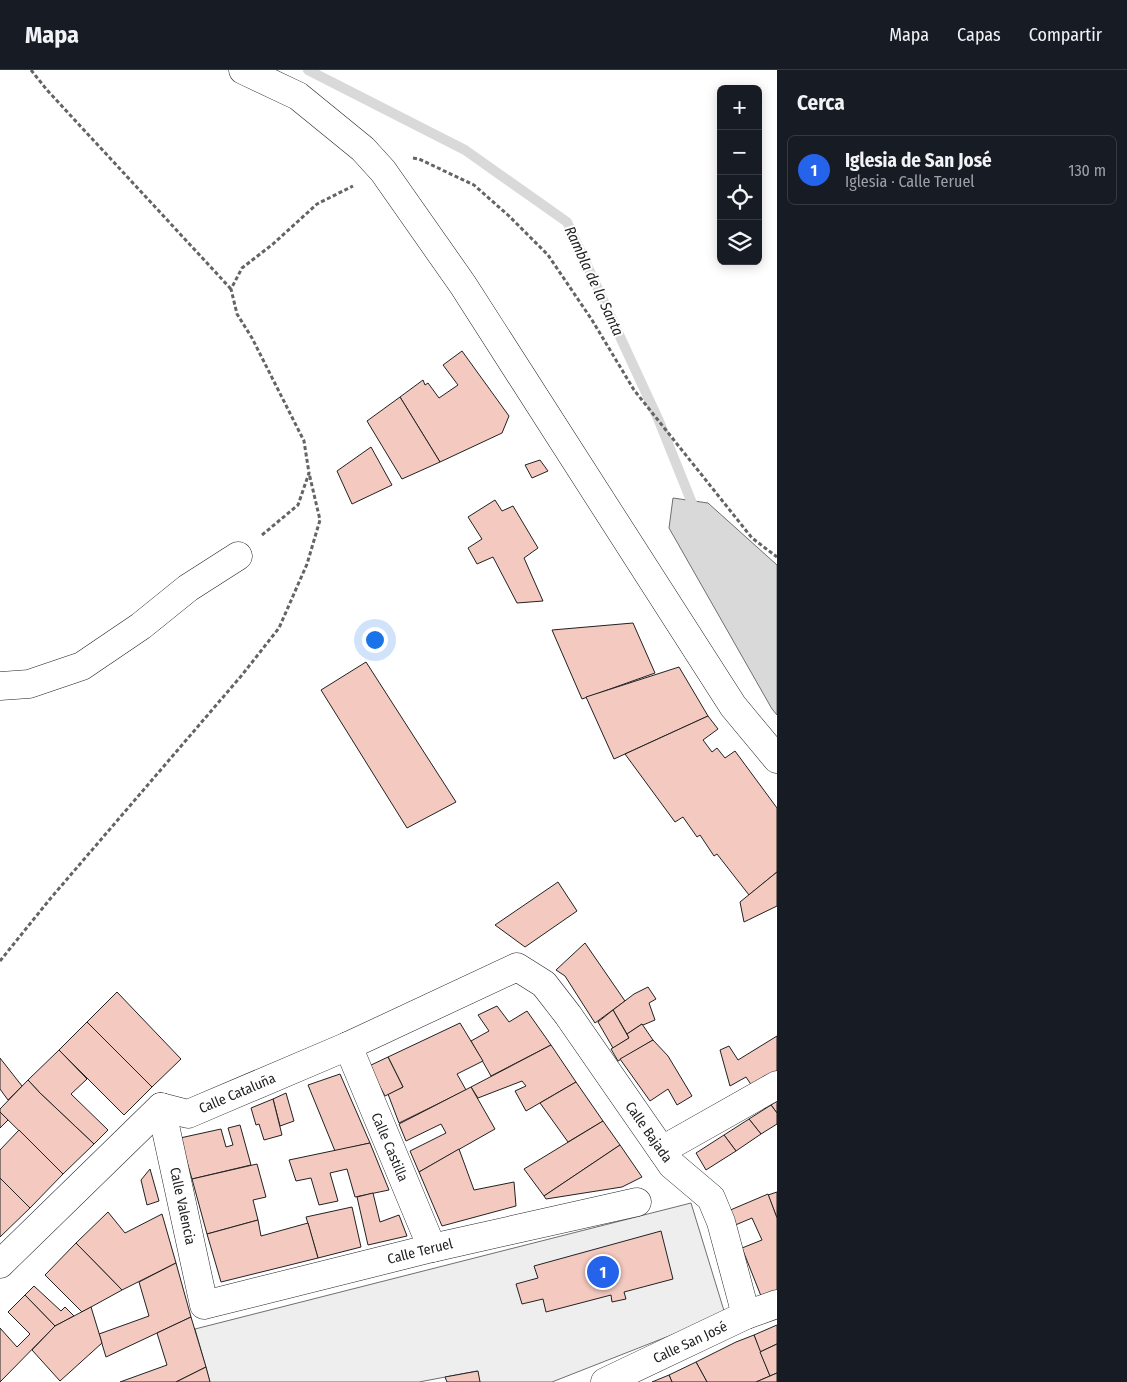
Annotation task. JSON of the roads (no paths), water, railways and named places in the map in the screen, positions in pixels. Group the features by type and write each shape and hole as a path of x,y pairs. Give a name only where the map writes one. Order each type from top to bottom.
{"street":[{"path":"243,70 298,96 363,148 383,171 463,285 733,706 777,759"},
{"path":"0,686 29,684 82,666 141,626 188,588 238,556"},
{"name":"Calle Cataluña","path":"162,1107 188,1114 348,1046 516,967"},
{"name":"Calle Bajada","path":"516,967 544,984 568,1014 672,1165 711,1198 721,1222 746,1315"},
{"name":"Calle Castilla","path":"348,1046 432,1248"},
{"path":"662,1150 777,1085"},
{"path":"0,1264 162,1107"},
{"name":"Calle Valencia","path":"162,1107 204,1305"},
{"name":"Calle Teruel","path":"204,1305 432,1248 637,1202"},
{"name":"Calle San José","path":"605,1382 746,1315 777,1304"}],"waterway":[{"name":"Rambla de la Santa","path":"308,70 465,150 567,222 659,421 696,513"}],"place":[{"name":"Iglesia de San José","path":"603,1272"}]}
